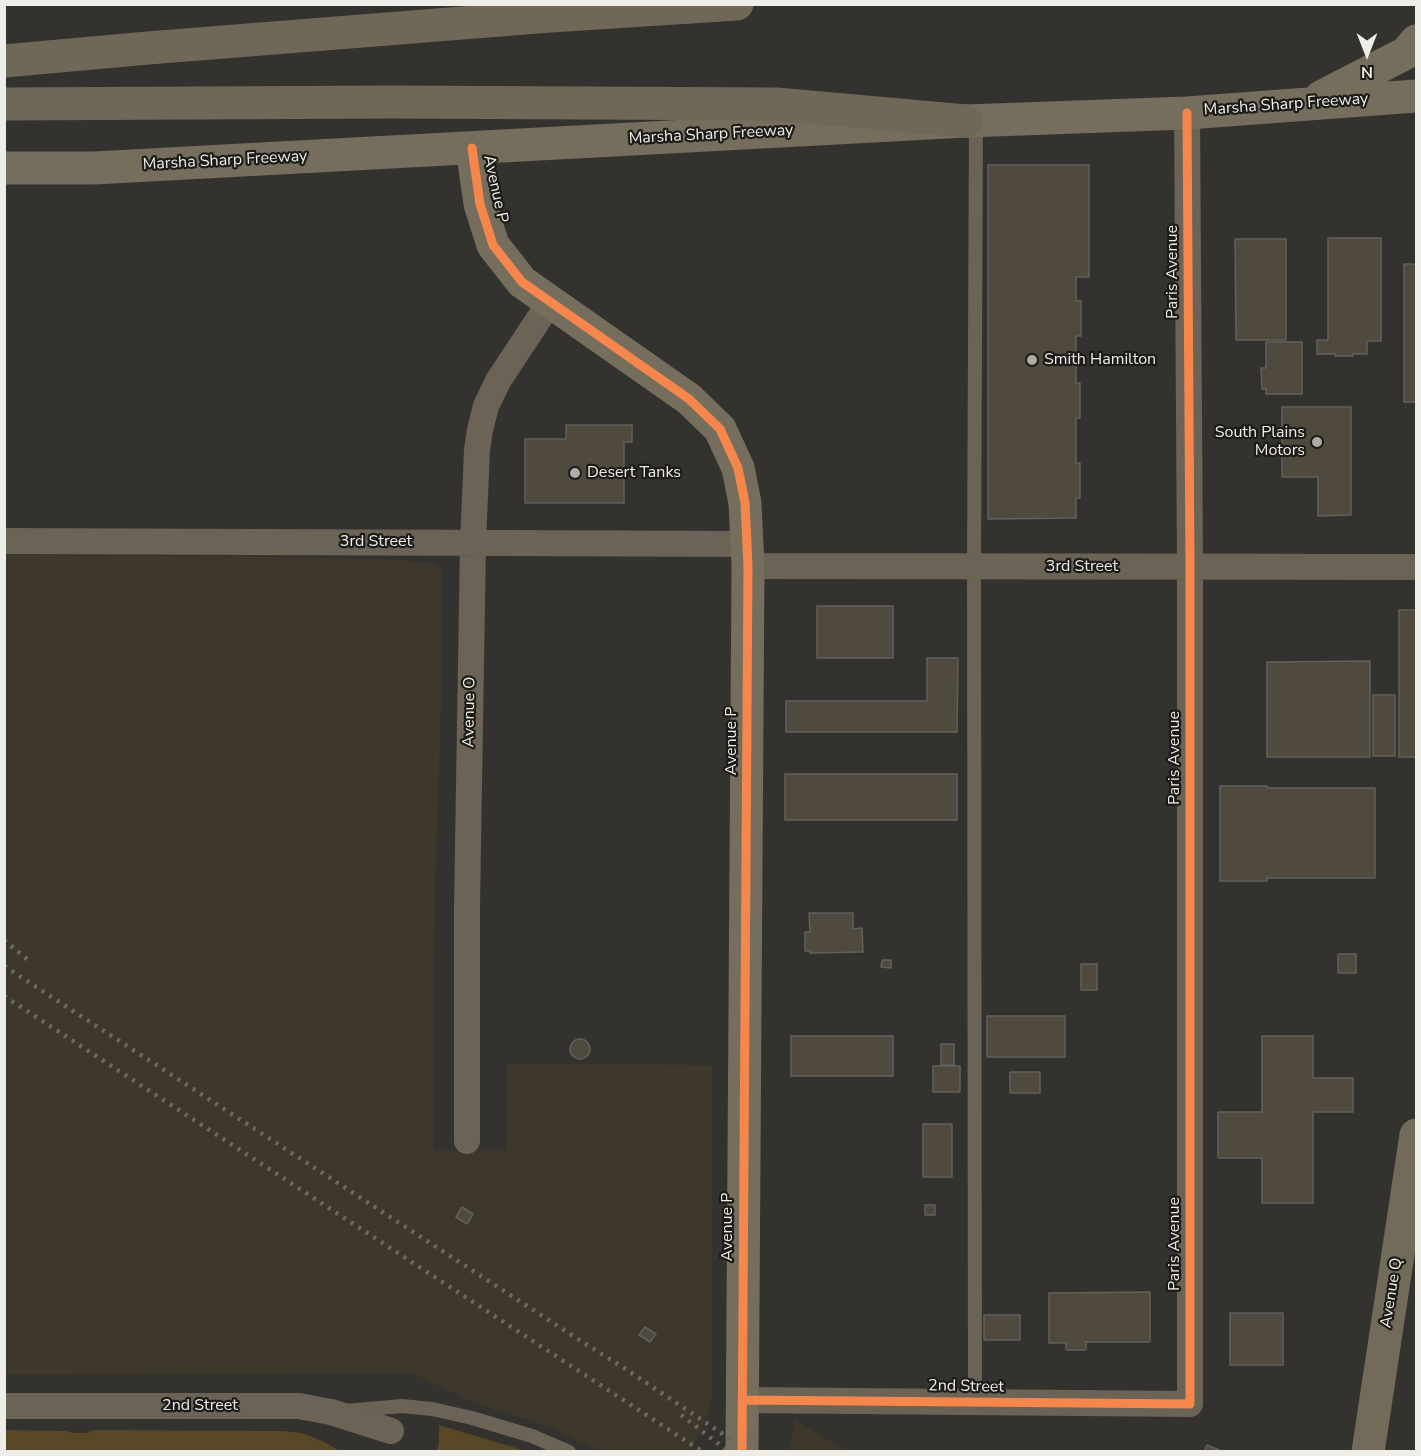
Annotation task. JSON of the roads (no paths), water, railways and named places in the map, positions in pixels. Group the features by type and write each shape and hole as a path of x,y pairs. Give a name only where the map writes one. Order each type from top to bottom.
{"highway":[{"path":"4,62 148,48 550,16 737,4"},
{"path":"4,104 393,102 776,104 971,121"}],"main road":[{"path":"1309,104 1406,53 1416,40"},
{"name":"Marsha Sharp Freeway","path":"4,168 94,168 971,121 1187,113 1416,96"},
{"name":"Avenue P","path":"472,148 480,204 493,245 522,282 689,399 720,429 738,468 745,503 748,555 742,1452"},
{"name":"Avenue Q","path":"1368,1452 1416,1135"}],"street":[{"name":"Paris Avenue","path":"1187,113 1190,567 1190,1404"},
{"name":"Avenue O","path":"467,1142 467,907 473,542 477,450 486,406 498,381 550,302"},
{"name":"3rd Street","path":"4,541 473,542 974,567 1416,567"},
{"name":"2nd Street","path":"742,1400 1190,1404"},
{"name":"2nd Street","path":"4,1406 299,1406 331,1412 391,1431"}],"lane":[{"path":"971,121 975,1402"},
{"path":"331,1412 402,1406 432,1409 522,1433 569,1452"}],"railway":[{"path":"4,940 28,960"},
{"path":"4,966 750,1452"},
{"path":"4,996 703,1452"},
{"path":"681,1415 729,1452"}],"place":[{"name":"Smith Hamilton","path":"1032,360"},
{"name":"South Plains Motors","path":"1317,442"},
{"name":"Desert Tanks","path":"575,473"}]}
